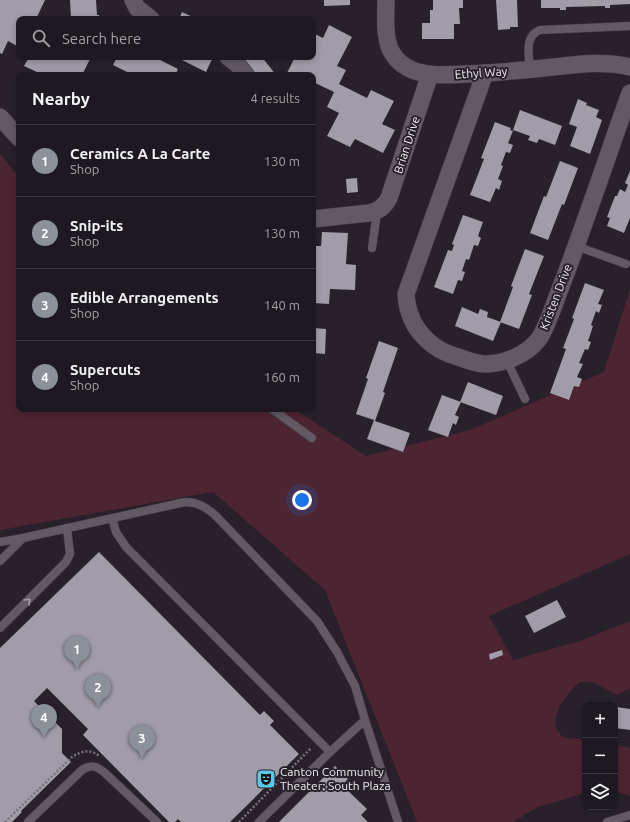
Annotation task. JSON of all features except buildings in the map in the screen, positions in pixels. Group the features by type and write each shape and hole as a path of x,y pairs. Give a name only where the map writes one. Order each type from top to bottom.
{"street":[{"path":"133,0 137,8 147,16"},
{"name":"Ethyl Way","path":"386,0 387,34 390,48 393,54 408,68 430,74 485,73 596,63 630,67"},
{"path":"232,60 244,72"},
{"name":"Kristen Drive","path":"485,73 406,294 407,306 415,324 427,340 448,354 481,364 507,361 524,352 539,340 576,246 630,93"},
{"name":"Brian Drive","path":"377,212 384,206 389,198 430,74"},
{"path":"0,116 16,135"},
{"path":"316,219 377,212"}],"lane":[{"path":"530,69 530,38 540,30 630,26"},
{"path":"372,248 377,212"},
{"path":"576,246 626,264"},
{"path":"507,361 525,399"},
{"path":"276,412 312,438"},
{"path":"0,542 185,502 190,502 205,507 221,521 317,621 337,652 356,686 365,720 398,822"},
{"path":"112,518 116,532 126,547 330,752"},
{"path":"0,628 66,562 70,554 67,528"},
{"path":"0,561 22,538"},
{"path":"259,822 330,752 365,720"},
{"path":"28,822 82,770 92,765 97,766 105,773 157,822"},
{"path":"607,822 630,815"}],"path":[{"path":"239,822 312,748"}],"shaded area":[{"path":"0,154 16,173 16,412 299,412 366,456 470,430 604,372 630,289 630,554 489,616 513,660 580,641 630,621 630,688 617,695 593,682 579,682 562,702 556,718 555,726 562,737 582,740 582,794 538,807 513,822 417,822 325,590 213,492 0,530"},
{"path":"618,746 630,748 630,796 618,792"}],"place":[{"name":"Ceramics A La Carte","path":"77,669"},
{"name":"Snip-its","path":"98,707"},
{"name":"Supercuts","path":"44,737"},
{"name":"Edible Arrangements","path":"142,758"},
{"name":"Canton Community Theater: South Plaza","path":"266,779"}]}
